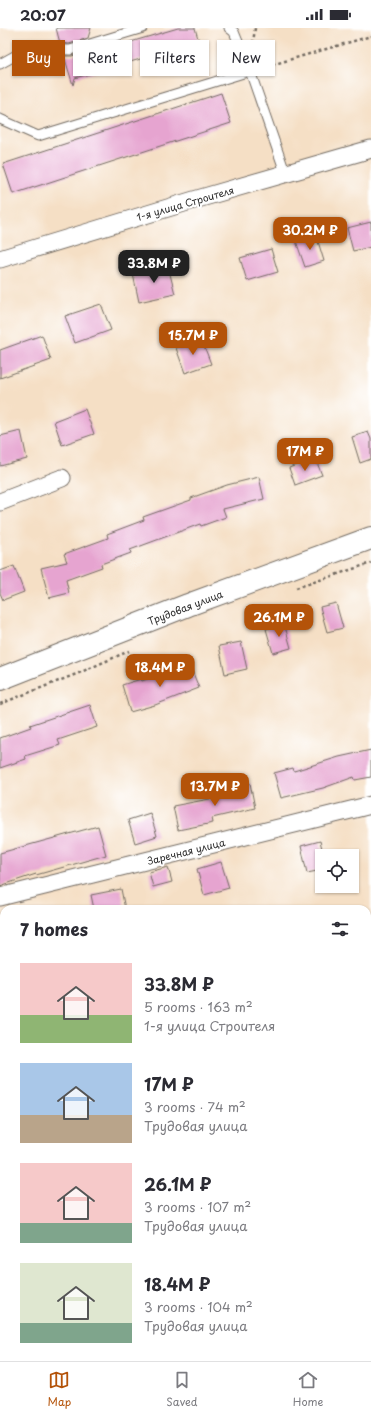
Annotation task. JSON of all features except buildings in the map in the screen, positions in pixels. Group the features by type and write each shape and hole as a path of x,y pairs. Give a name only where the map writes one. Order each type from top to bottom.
{"street":[{"name":"1-я улица Строителя","path":"0,259 187,202 371,149"},
{"path":"0,502 62,478"},
{"name":"Трудовая улица","path":"0,679 188,605 371,538"},
{"name":"Заречная улица","path":"0,897 371,805"}],"lane":[{"path":"0,64 27,49 70,50 123,31 143,28"},
{"path":"229,28 234,32 237,40"},
{"path":"0,118 38,136 234,76"},
{"path":"252,76 286,174"}],"path":[{"path":"275,64 371,36"},
{"path":"291,589 371,563"},
{"path":"0,704 79,673 134,648"}]}
